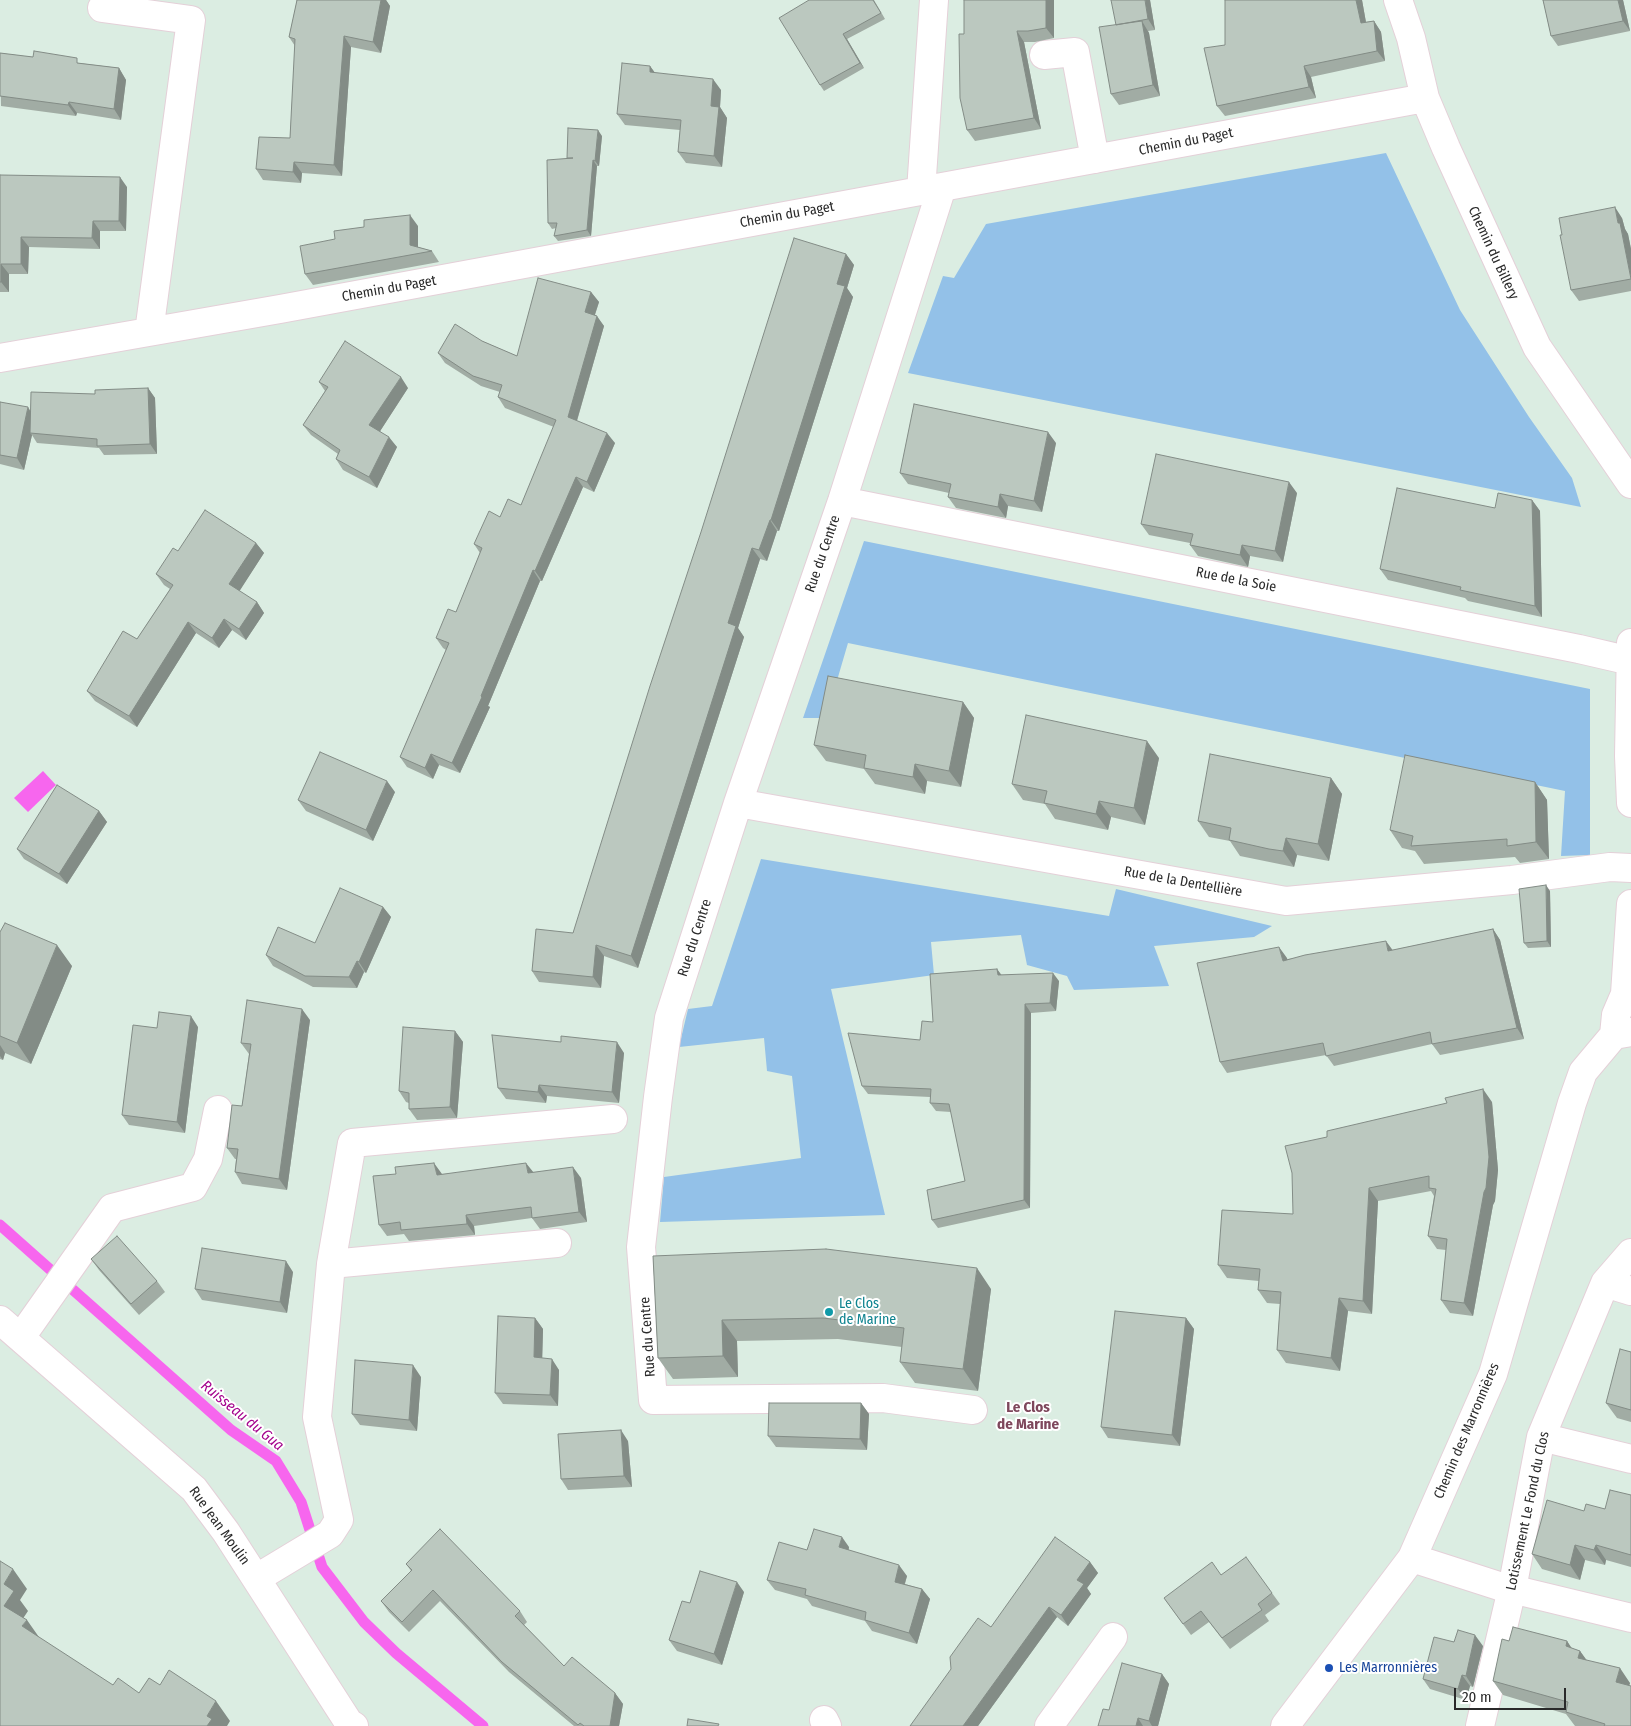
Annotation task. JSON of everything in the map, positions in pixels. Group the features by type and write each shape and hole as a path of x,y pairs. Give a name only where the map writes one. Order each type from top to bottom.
{"street":[{"name":"Rue du Centre","path":"934,0 931,189 842,501 738,804 669,1018 641,1247 653,1400 883,1398 973,1410"},
{"name":"Chemin du Billery","path":"1398,0 1411,38 1426,98 1446,148 1536,347 1631,484"},
{"path":"102,8 191,20 149,332"},
{"path":"1044,55 1076,52 1095,159"},
{"name":"Chemin du Paget","path":"0,358 1426,98"},
{"name":"Rue de la Soie","path":"842,501 1579,649 1630,661"},
{"path":"1631,643 1631,803"},
{"name":"Rue de la Dentellière","path":"738,804 1286,901 1512,880 1610,867 1631,868"},
{"path":"1622,1033 1616,1015 1624,994 1631,904"},
{"name":"Chemin des Marronnières","path":"1285,1726 1412,1558 1493,1374 1572,1103 1583,1072 1622,1033"},
{"path":"21,1337 112,1208 192,1187 208,1159 218,1110"},
{"path":"257,1578 330,1534 339,1520 317,1418 331,1264 352,1143 613,1119"},
{"path":"331,1264 557,1243"},
{"name":"Lotissement Le Fond du Clos","path":"1480,1726 1512,1589 1541,1437 1618,1287 1631,1253"},
{"name":"Rue Jean Moulin","path":"0,1320 194,1489 257,1578 349,1723 354,1726"},
{"path":"1541,1437 1631,1459"},
{"path":"1412,1558 1512,1589 1631,1618"},
{"path":"1049,1726 1113,1637"}],"shaded area":[{"path":"1386,153 1460,310 1529,417 1572,478 1581,507 908,373 943,276 954,278 986,224"},
{"path":"864,541 1590,689 1590,855 1561,856 1565,791 848,643 826,718 803,718"},
{"path":"43,771 56,785 28,812 14,798"},
{"path":"761,859 1109,916 1116,889 1272,926 1254,937 1154,946 1169,986 1074,990 1067,976 1027,965 1021,935 931,942 934,975 831,989 885,1215 660,1222 664,1177 801,1158 792,1076 767,1071 764,1038 679,1047 688,1009 712,1006"}],"building":[{"path":"297,0 381,0 373,42 344,36 334,165 294,162 293,172 256,169 259,137 290,138 295,39 289,37"},
{"path":"809,0 873,0 881,13 843,34 860,63 820,85 779,18"},
{"path":"964,0 1046,0 1046,28 1017,31 1034,118 967,130 960,98 959,34 964,34"},
{"path":"1111,0 1145,0 1148,19 1116,25"},
{"path":"1225,0 1356,0 1361,23 1374,21 1377,51 1304,66 1309,87 1217,106 1204,48 1225,45"},
{"path":"1543,0 1618,0 1623,21 1551,36"},
{"path":"1142,21 1153,85 1111,94 1099,27"},
{"path":"34,51 77,58 77,63 119,68 114,109 69,102 68,105 0,96 0,53 33,57"},
{"path":"622,63 650,66 650,72 713,79 711,106 719,107 714,156 678,152 681,120 617,114"},
{"path":"568,128 598,130 595,161 593,160 587,230 554,236 557,223 548,223 547,160 573,158 567,158"},
{"path":"0,175 120,177 119,221 93,221 92,238 21,237 21,264 1,264 0,282"},
{"path":"1615,207 1631,279 1571,290 1560,235 1562,235 1559,218"},
{"path":"410,215 410,245 432,251 305,274 300,246 335,239 334,231 364,227 364,220"},
{"path":"794,238 846,254 837,284 845,286 771,520 759,550 752,548 728,623 736,626 631,956 596,945 593,977 532,971 536,929 573,933"},
{"path":"538,278 591,292 585,312 597,316 568,417 607,433 587,482 576,477 535,571 533,570 482,697 452,763 431,754 425,768 400,757 449,643 436,638 448,609 456,612 482,548 474,544 489,511 500,517 508,499 521,505 556,420 498,397 502,385 473,376 438,353 455,324 482,341 517,356"},
{"path":"345,341 401,377 369,425 389,437 369,477 336,459 340,450 303,425 328,387 319,382"},
{"path":"148,388 150,444 97,446 97,439 30,433 31,392 95,394 95,390"},
{"path":"0,402 28,407 17,458 0,455"},
{"path":"914,404 1048,432 1034,501 1000,494 998,507 948,497 951,484 900,473"},
{"path":"1156,454 1289,482 1275,551 1242,545 1240,555 1190,545 1193,534 1141,524"},
{"path":"1397,488 1495,508 1498,493 1532,500 1535,606 1460,590 1461,587 1380,569"},
{"path":"205,510 256,543 229,584 257,602 239,629 224,619 212,638 188,622 129,716 87,691 123,631 137,639 173,585 156,574 173,548 178,551"},
{"path":"828,676 963,702 949,771 915,764 913,777 864,768 866,755 814,745"},
{"path":"1026,715 1147,741 1134,808 1099,801 1096,814 1044,803 1047,791 1012,784"},
{"path":"320,752 387,781 366,830 298,800"},
{"path":"1210,754 1331,778 1318,844 1286,838 1283,851 1269,849 1229,840 1231,828 1198,821"},
{"path":"1405,755 1535,782 1536,842 1507,846 1507,839 1411,846 1413,836 1390,830"},
{"path":"57,785 99,811 59,874 17,849"},
{"path":"1546,885 1547,941 1524,943 1519,889"},
{"path":"340,888 383,907 359,962 357,961 349,977 305,976 266,955 278,927 315,943"},
{"path":"5,923 57,945 17,1043 0,1036 0,932"},
{"path":"1493,929 1517,1028 1432,1044 1430,1032 1326,1056 1323,1043 1220,1062 1197,963 1279,947 1283,961 1305,955 1386,941 1388,951"},
{"path":"997,969 998,975 1053,973 1050,1003 1025,1004 1024,1200 932,1220 927,1190 965,1181 949,1104 930,1103 931,1089 862,1086 848,1033 920,1040 922,1021 933,1022 930,974"},
{"path":"247,1000 302,1009 279,1179 235,1172 238,1149 227,1148 232,1105 242,1106 251,1044 241,1043"},
{"path":"159,1012 191,1016 177,1122 122,1115 133,1025 157,1028"},
{"path":"403,1027 455,1031 450,1107 409,1109 409,1093 399,1091"},
{"path":"492,1035 561,1042 561,1036 617,1042 612,1092 539,1085 538,1092 498,1088"},
{"path":"1483,1089 1489,1157 1486,1188 1464,1303 1441,1300 1447,1239 1428,1236 1436,1189 1429,1188 1429,1176 1369,1188 1363,1301 1339,1298 1331,1358 1277,1350 1281,1292 1258,1290 1260,1269 1218,1265 1222,1210 1293,1214 1292,1173 1285,1146 1327,1137 1327,1131 1447,1103 1445,1098"},
{"path":"434,1163 437,1175 526,1163 528,1173 573,1167 579,1212 532,1218 531,1207 466,1215 467,1224 401,1230 400,1222 379,1225 373,1176 396,1174 395,1167"},
{"path":"117,1236 157,1281 131,1304 91,1259"},
{"path":"202,1248 286,1261 280,1302 195,1289"},
{"name":"Le Clos de Marine","path":"826,1249 977,1268 963,1369 900,1362 904,1328 823,1318 722,1320 723,1356 658,1358 653,1256"},
{"path":"1115,1311 1186,1318 1172,1435 1101,1427"},
{"path":"498,1316 535,1318 534,1357 552,1359 550,1395 495,1393"},
{"path":"1620,1349 1631,1352 1631,1410 1606,1403"},
{"path":"355,1360 413,1365 409,1420 352,1414"},
{"path":"769,1403 861,1403 860,1439 768,1436"},
{"path":"621,1430 624,1476 561,1479 558,1434"},
{"path":"1610,1490 1631,1495 1631,1555 1596,1545 1594,1550 1575,1545 1570,1565 1532,1554 1547,1500 1584,1511 1586,1504 1605,1509"},
{"path":"440,1529 520,1611 515,1616 564,1666 572,1657 615,1693 610,1726 584,1726 580,1723 578,1725 502,1662 433,1590 402,1622 381,1601 412,1570 406,1564"},
{"path":"814,1529 842,1537 839,1547 899,1565 895,1582 922,1589 909,1633 865,1620 866,1612 805,1595 806,1589 767,1580 779,1542 807,1550"},
{"path":"1055,1537 1090,1562 1077,1580 1084,1584 1061,1615 1049,1607 963,1726 910,1726 951,1669 950,1657 978,1618 991,1627"},
{"path":"1246,1557 1272,1593 1258,1604 1262,1610 1222,1638 1201,1611 1183,1624 1164,1598 1212,1562 1221,1575"},
{"path":"0,1561 13,1569 4,1584 14,1591 4,1606 27,1620 22,1626 113,1685 118,1678 139,1693 149,1678 160,1685 169,1670 216,1701 207,1716 212,1719 207,1726 0,1726"},
{"path":"700,1571 737,1582 714,1654 669,1640 682,1601 690,1603"},
{"path":"1513,1627 1567,1641 1566,1646 1580,1651 1578,1658 1620,1668 1616,1682 1631,1686 1631,1726 1604,1726 1605,1724 1566,1712 1568,1702 1493,1681 1502,1639 1509,1641"},
{"path":"1458,1630 1475,1635 1466,1676 1462,1675 1458,1689 1423,1679 1434,1637 1454,1642"},
{"path":"1122,1663 1162,1674 1149,1721 1138,1718 1136,1726 1098,1726 1103,1709 1109,1710"},
{"path":"688,1719 719,1724 718,1726 687,1726"}],"waterway":[{"name":"Ruisseau du Gua","path":"0,1225 231,1430 276,1461 301,1502 322,1567 364,1622 396,1653 483,1726"}],"place":[{"name":"Le Clos de Marine","path":"829,1312"},
{"name":"Les Marronnières","path":"1329,1668"}],"district":[{"name":"Le Clos de Marine","path":"1028,1416"}]}
